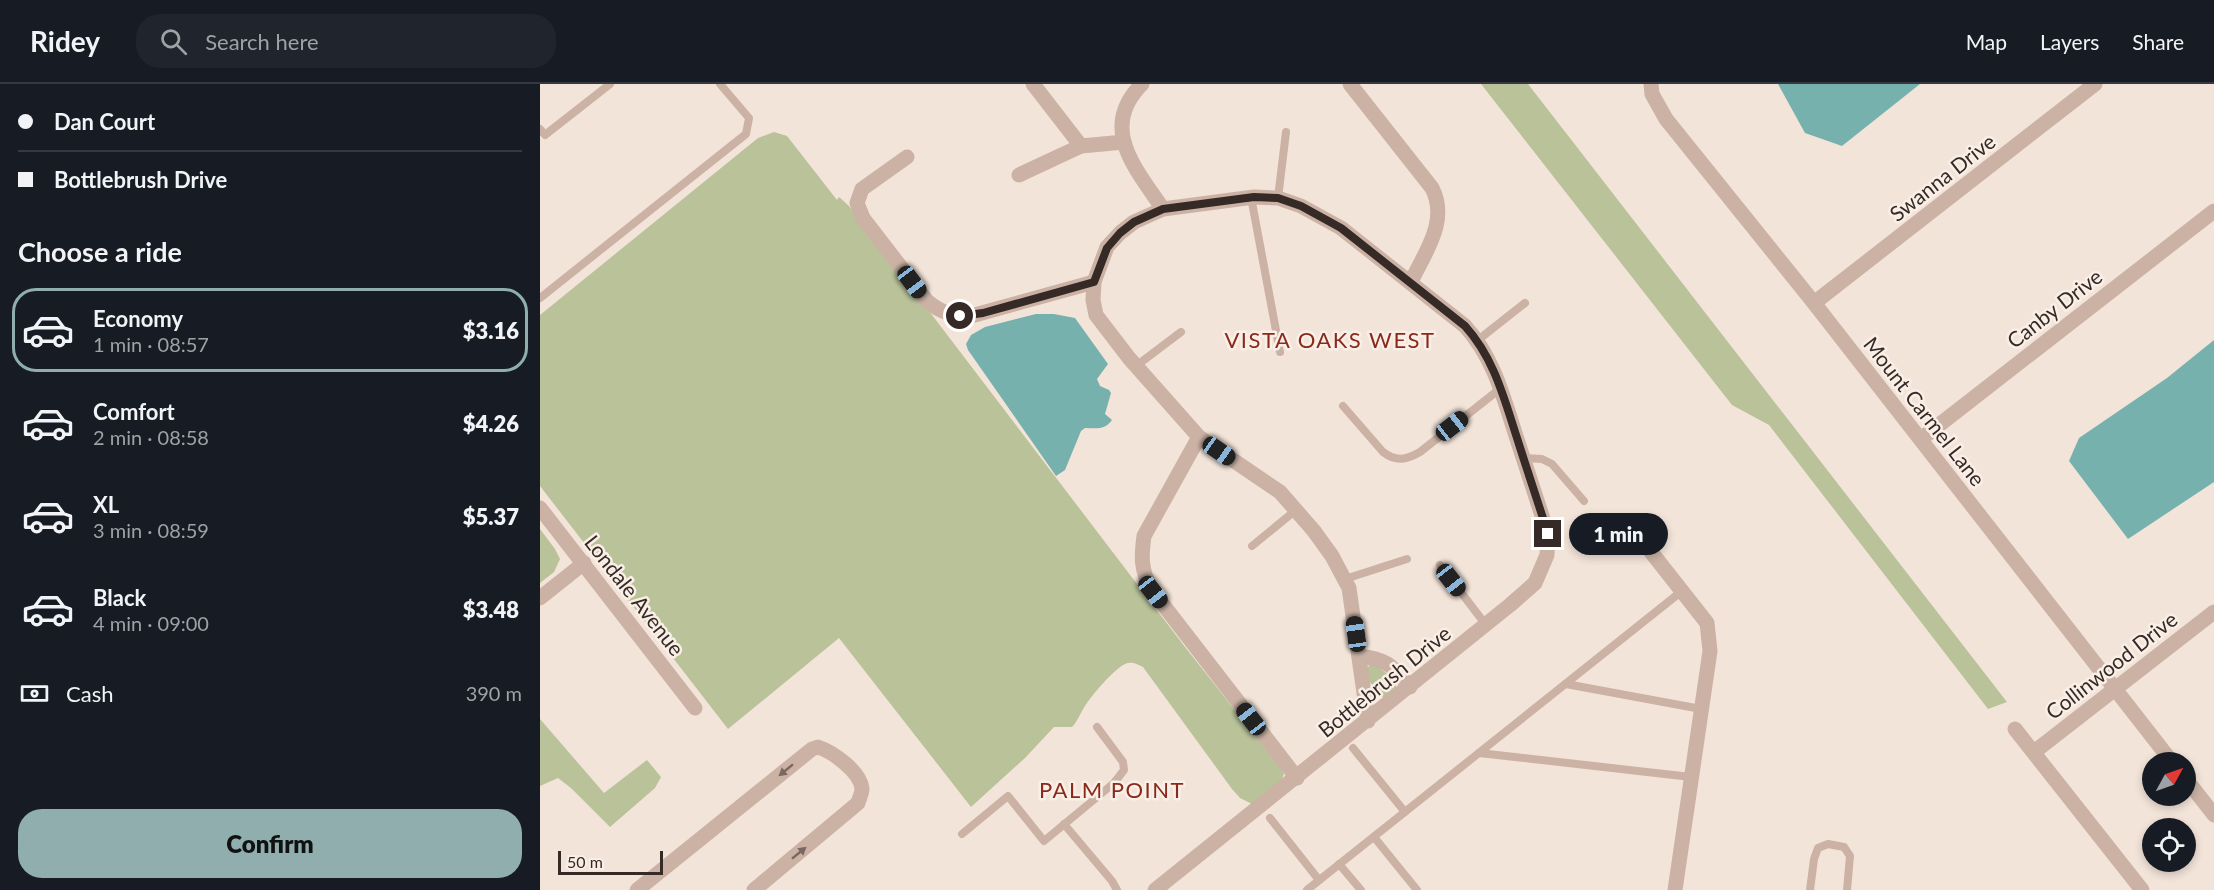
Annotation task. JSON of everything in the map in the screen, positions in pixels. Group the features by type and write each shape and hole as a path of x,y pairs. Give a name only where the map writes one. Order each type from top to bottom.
{"street":[{"path":"1033,84 1081,147"},
{"path":"1142,84 1132,94 1124,109 1121,125 1124,142 1132,162 1163,209"},
{"path":"1350,84 1437,197 1440,208 1436,228 1411,282"},
{"name":"Mount Carmel Lane","path":"1651,84 1652,94 1666,118 1921,439 2164,752"},
{"name":"Swanna Drive","path":"1814,303 2096,84"},
{"path":"1019,175 1081,147 1124,142"},
{"path":"907,157 862,189 857,203 863,218 927,301 950,315 970,316 1094,282 1093,300 1096,315 1136,366 1199,437 1280,492 1314,531 1346,579 1349,588 1368,721"},
{"name":"Bottlebrush Drive","path":"1094,282 1107,248 1120,233 1134,222 1163,209 1251,197 1278,198 1301,206 1341,228 1465,326 1478,340 1488,356 1501,388 1548,534 1547,555 1535,583 1368,721 1155,890"},
{"name":"Canby Drive","path":"1921,439 2214,211"},
{"path":"1199,437 1144,536 1143,573 1151,589 1297,778"},
{"name":"Londale Avenue","path":"540,508 695,708"},
{"path":"1637,534 1707,623 1710,651 1675,890"},
{"path":"540,598 584,563"},
{"name":"Collinwood Drive","path":"2034,752 2214,612"},
{"path":"1359,656 1381,659 1393,667 1410,687"},
{"path":"2015,729 2142,890"},
{"path":"637,890 812,749 818,747 838,756 859,780 862,790 858,803 754,890"},
{"path":"2196,792 2214,815"}],"lane":[{"path":"540,129 545,135 610,84"},
{"path":"540,298 746,134 748,118 720,84"},
{"path":"1278,198 1286,132"},
{"path":"1251,197 1280,352"},
{"path":"1478,340 1525,303"},
{"path":"1136,366 1181,332"},
{"path":"1343,406 1383,452 1399,460 1420,452 1501,388"},
{"path":"1524,459 1542,459 1552,464 1584,501"},
{"path":"1252,546 1296,510"},
{"path":"1346,579 1407,559"},
{"path":"1440,565 1486,625"},
{"path":"1307,890 1682,591"},
{"path":"1566,684 1701,709"},
{"path":"962,834 1008,796 1044,841 1114,783 1124,770 1123,762 1097,728"},
{"path":"1353,748 1405,812"},
{"path":"1479,753 1691,777"},
{"path":"1270,818 1319,880"},
{"path":"1064,824 1117,890"},
{"path":"1374,837 1417,890"},
{"path":"1810,890 1818,848 1828,844 1844,847 1850,856 1847,890"},
{"path":"1340,864 1361,890"}],"green space":[{"path":"1481,84 1528,84 2007,702 1988,709 1769,425 1732,405"},
{"path":"774,132 787,136 837,200 839,197 849,206 1185,647 1280,767 1284,774 1282,779 1252,804 1240,798 1232,789 1143,667 1132,663 1120,667 1103,683 1088,701 1072,727 1054,727 1025,758 971,807 839,638 728,729 540,486 540,315 758,138"},
{"path":"540,529 560,559 554,572 540,583"},
{"path":"1371,663 1387,674 1397,690 1385,700 1368,680 1366,670"},
{"path":"540,719 604,793 647,760 661,777 655,788 610,827 558,778 540,786"}],"water":[{"path":"1778,84 1920,84 1842,146 1805,133"},
{"path":"1036,314 1054,314 1075,318 1108,364 1097,379 1100,386 1111,393 1105,414 1112,420 1103,427 1085,428 1081,431 1065,470 1056,476 966,344 971,335 985,327"},
{"path":"2214,340 2214,482 2128,539 2069,461 2079,438 2167,378"}],"district":[{"name":"VISTA OAKS WEST","path":"1330,339"},
{"name":"PALM POINT","path":"1112,789"}],"route":[{"path":"960,316 983,313 1094,282 1107,248 1120,233 1134,222 1163,209 1254,197 1278,198 1301,206 1341,228 1465,326 1478,340 1488,356 1499,384 1548,534"}]}
